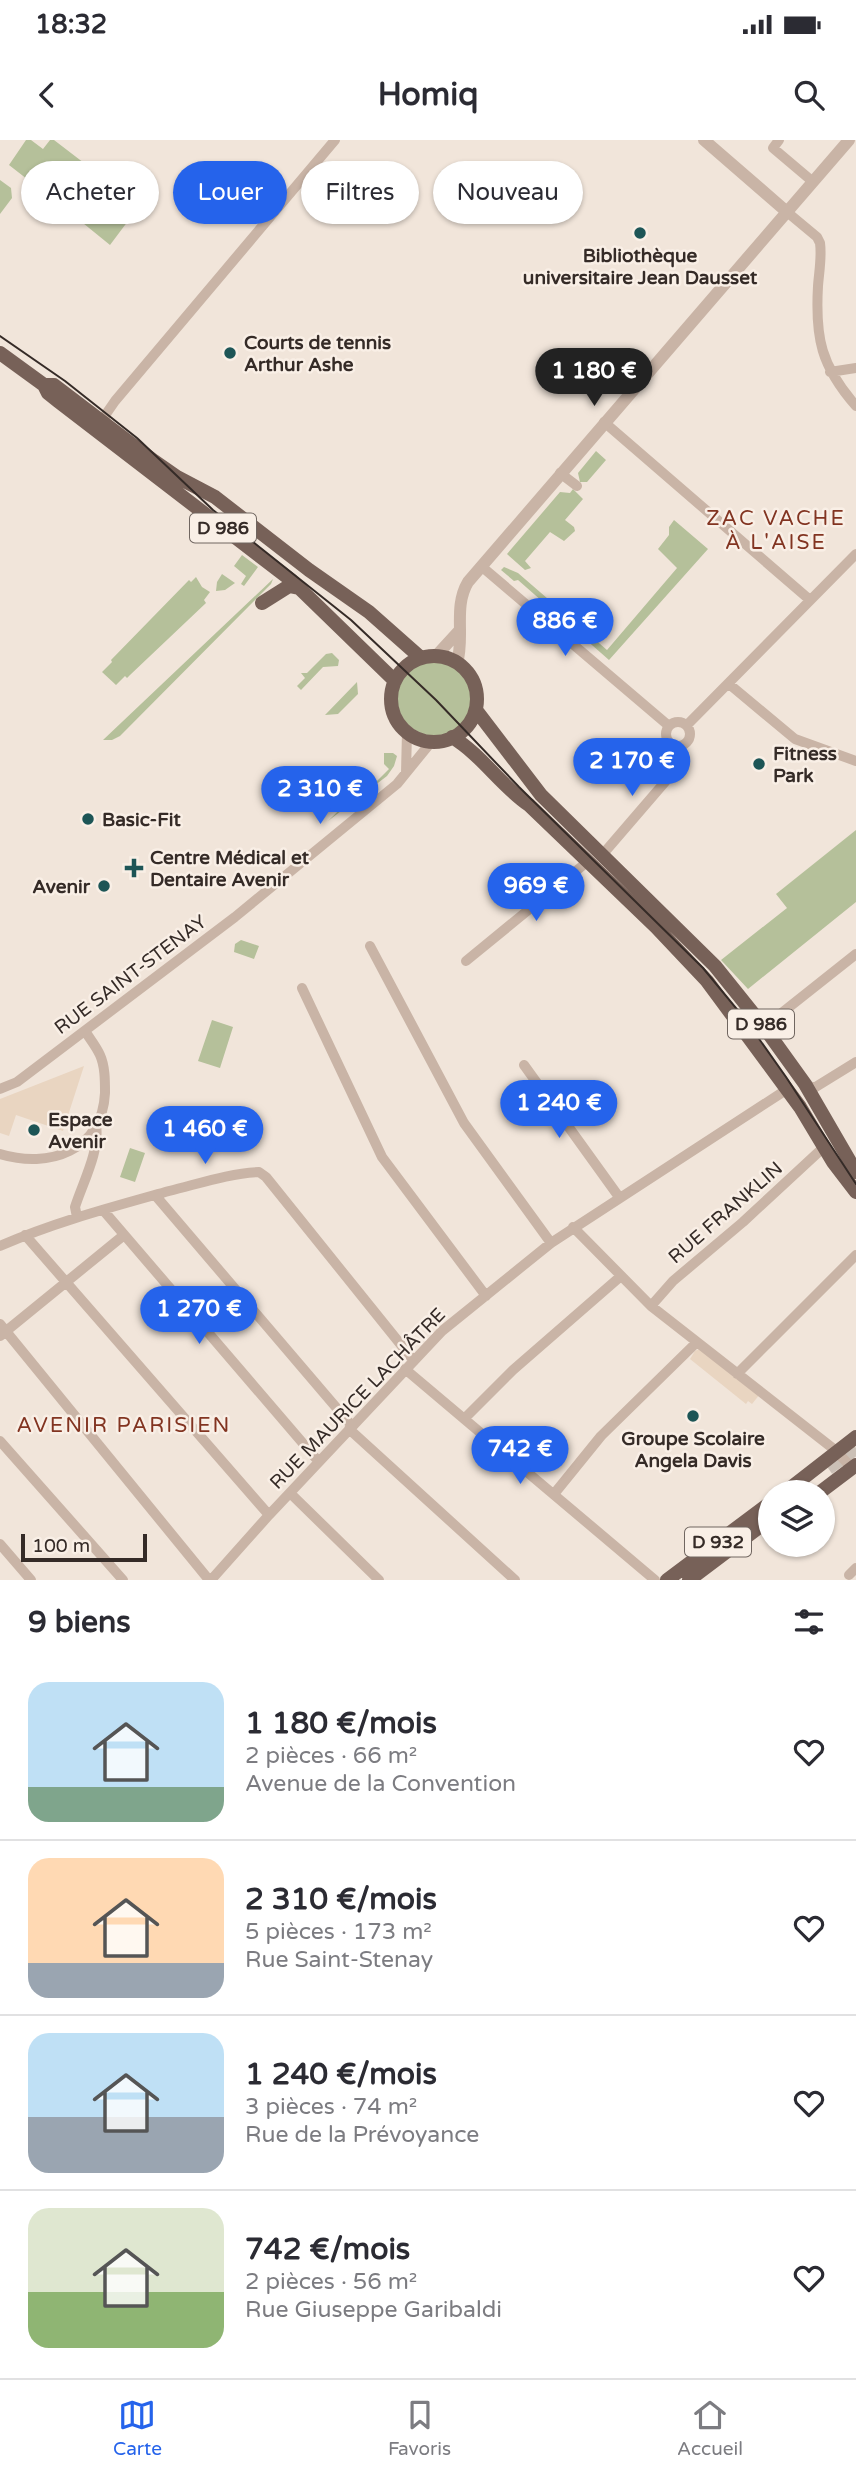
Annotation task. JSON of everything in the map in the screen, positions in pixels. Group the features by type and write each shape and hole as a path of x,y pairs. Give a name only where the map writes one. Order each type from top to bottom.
{"main road":[{"name":"D 986","path":"0,353 44,385 54,385 104,430 276,568 395,681"},
{"name":"D 986","path":"104,430 177,477 215,496 309,570 369,612 411,646 421,658"},
{"path":"276,568 276,583 262,603 284,588 299,588"},
{"path":"436,656 457,663 473,681 477,694 476,710 467,726 452,737 432,741 407,732 398,720 392,697 395,681 406,666 421,658 436,656"},
{"name":"D 986","path":"476,710 541,795 695,944 764,1027 804,1084 856,1172"},
{"name":"D 986","path":"452,737 466,746 513,794 529,805 707,981 800,1107 856,1192"},
{"path":"786,1090 804,1084"},
{"path":"801,1480 856,1437"},
{"path":"835,1481 854,1467"},
{"path":"816,1480 829,1471 819,1480"},
{"name":"D 932","path":"667,1580 758,1512"},
{"name":"D 932","path":"676,1580 758,1521"},
{"name":"D 932","path":"689,1580 758,1527"},
{"name":"D 932","path":"699,1580 758,1537"}],"street":[{"path":"104,430 106,414 116,401 335,140"},
{"path":"704,140 817,236 820,243 820,348 830,372 856,406"},
{"path":"779,140 773,148 812,181"},
{"path":"457,663 463,591 481,566 849,140"},
{"path":"830,372 856,368"},
{"path":"604,422 810,600"},
{"path":"561,472 576,486"},
{"path":"687,725 856,554"},
{"path":"481,566 669,726"},
{"path":"436,656 458,632"},
{"path":"729,684 795,739 856,761"},
{"path":"676,722 687,725 690,736 686,743 679,746 668,741 666,733 669,726 676,722"},
{"path":"406,773 407,732"},
{"name":"RUE SAINT-STENAY","path":"0,1089 17,1082 235,917 397,784 432,741"},
{"path":"603,854 677,768 681,757 679,746"},
{"path":"466,961 587,862"},
{"path":"370,946 464,1123 551,1243"},
{"path":"764,1027 856,954"},
{"path":"302,988 382,1157 485,1296"},
{"path":"77,1217 75,1207 95,1147 96,1125 104,1100 104,1071 99,1051 85,1031"},
{"path":"804,1084 814,1088 856,1062"},
{"path":"524,1065 619,1197"},
{"name":"RUE MAURICE LACHÂTRE","path":"210,1580 442,1331 573,1227 786,1090"},
{"path":"0,1154 24,1160 56,1157 75,1148 96,1125"},
{"name":"RUE FRANKLIN","path":"651,1306 673,1281 743,1222 824,1147"},
{"path":"0,1246 77,1217 204,1182 259,1172 267,1177 409,1365 464,1419 655,1580"},
{"path":"155,1195 351,1428 515,1580"},
{"path":"103,1210 319,1462"},
{"path":"573,1227 651,1306 854,1467"},
{"path":"25,1235 269,1515"},
{"path":"124,1235 67,1283 2,1330 210,1580"},
{"path":"737,1374 856,1255"},
{"path":"464,1419 513,1370 621,1276"},
{"path":"554,1494 601,1436 697,1342"},
{"path":"0,1441 123,1580"},
{"path":"290,1493 379,1580"},
{"path":"0,1544 32,1580"}],"green space":[{"path":"26,140 31,140 43,149 50,140 54,140 81,161 21,161 21,174 9,165"},
{"path":"0,180 11,188 12,198 0,214"},
{"path":"84,224 126,224 110,245"},
{"path":"596,451 606,460 587,482 580,482 578,473"},
{"path":"573,489 583,499 565,520 575,531 564,541 550,532 525,561 531,568 525,570 507,554 560,492 570,493"},
{"path":"674,520 708,549 609,660 518,580 514,581 501,570 504,567 518,573 607,650 677,568 658,549 669,535 669,527"},
{"path":"242,555 258,567 244,586 241,584 246,576 234,566"},
{"path":"222,574 235,583 225,590 216,591 217,582"},
{"path":"196,577 202,587 210,592 204,600 206,603 127,678 125,676 116,685 102,672 189,580 191,582"},
{"path":"273,579 120,736 103,740"},
{"path":"332,653 339,660 338,666 323,667 301,690 297,686 305,678 301,673 307,673 326,654"},
{"path":"435,660 449,663 462,671 470,684 473,698 470,712 462,725 449,733 435,736 421,733 408,725 400,712 397,698 400,684 408,671 421,663"},
{"path":"357,682 358,694 338,714 325,715"},
{"path":"384,753 397,756 387,776 328,821 366,784 371,787 389,769 384,764"},
{"path":"856,830 856,902 748,989 721,960 787,908 776,894"},
{"path":"241,940 259,946 254,959 234,952 235,944"},
{"path":"212,1020 233,1027 220,1068 198,1061"},
{"path":"130,1148 145,1153 135,1182 120,1177"}],"shaded area":[{"path":"84,1066 63,1131 16,1115 9,1136 0,1133 0,1099"},
{"path":"699,1349 760,1394 752,1404 748,1401 746,1404 690,1359"}],"tunnel":[{"path":"828,1468 856,1448"}],"tram line":[{"path":"0,336 65,381 137,438 213,510 351,620 436,700 519,787 703,968 745,1019 856,1184"}],"place":[{"name":"Bibliothèque universitaire Jean Dausset","path":"640,233"},
{"name":"Courts de tennis Arthur Ashe","path":"230,353"},
{"name":"Fitness Park","path":"759,764"},
{"name":"Basic-Fit","path":"88,819"},
{"name":"Centre Médical et Dentaire Avenir","path":"134,868"},
{"name":"Avenir","path":"104,886"},
{"name":"Espace Avenir","path":"34,1130"},
{"name":"Groupe Scolaire Angela Davis","path":"693,1416"}],"district":[{"name":"ZAC VACHE À L'AISE","path":"776,530"},
{"name":"AVENIR PARISIEN","path":"124,1425"}]}
